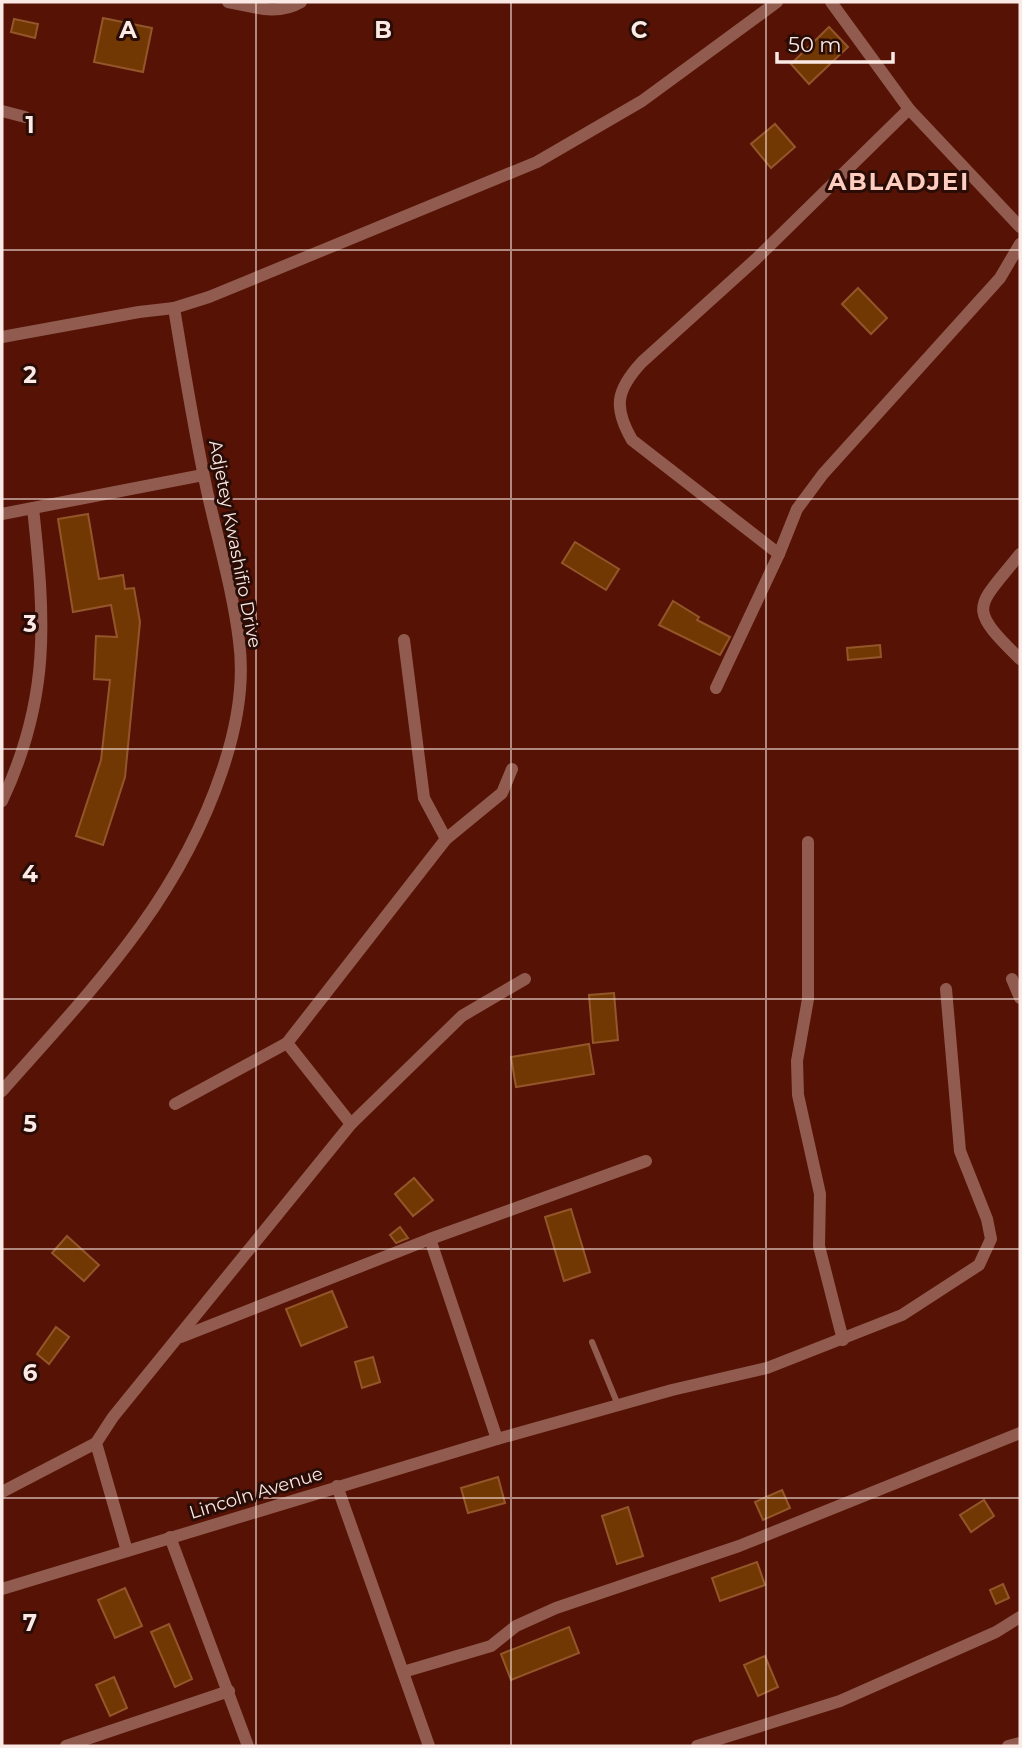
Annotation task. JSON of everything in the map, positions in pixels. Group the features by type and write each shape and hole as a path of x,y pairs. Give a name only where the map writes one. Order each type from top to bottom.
{"street":[{"path":"228,2 270,11 287,10 301,2"},
{"path":"2,337 174,308 537,162 642,101 777,2"},
{"path":"831,2 909,109 1020,227"},
{"path":"779,554 632,440 620,420 619,398 627,377 642,362 757,259 909,109"},
{"path":"2,111 25,117"},
{"path":"716,688 779,554 797,509 823,474 1000,278 1020,244"},
{"name":"Adjetey Kwashifio Drive","path":"2,1091 110,970 161,901 194,843 233,739 240,691 240,642 203,475 174,308"},
{"path":"2,514 203,475"},
{"path":"2,801 18,766 38,697 41,667 40,571 33,508"},
{"path":"1020,554 984,598 983,615 988,627 1020,659"},
{"path":"404,640 424,798 446,839"},
{"path":"175,1104 287,1043 446,839 502,793 512,769"},
{"path":"808,842 808,976 803,1034 797,1061 798,1095 820,1194 820,1246 843,1340"},
{"path":"2,1492 96,1443 113,1417 351,1124 462,1016 525,979"},
{"path":"1012,979 1020,998"},
{"path":"337,1486 672,1390 768,1368 902,1315 979,1265 987,1253 990,1240 987,1219 960,1152 946,989"},
{"path":"287,1043 351,1124"},
{"path":"177,1338 430,1239 646,1161"},
{"path":"430,1239 497,1439"},
{"path":"402,1672 491,1646 516,1626 556,1608 738,1546 1020,1433"},
{"path":"96,1443 127,1551"},
{"name":"Lincoln Avenue","path":"2,1589 337,1486 429,1746"},
{"path":"170,1537 248,1746"},
{"path":"697,1746 840,1701 920,1668 996,1632 1020,1616"},
{"path":"66,1746 229,1691"},
{"path":"1008,1746 1020,1743"}],"lane":[{"path":"592,1342 619,1407"}],"building":[{"path":"103,18 152,28 143,72 94,62"},
{"path":"14,19 38,24 35,38 11,32"},
{"path":"829,27 848,47 809,84 791,64"},
{"path":"775,124 795,147 771,168 751,144"},
{"path":"858,288 887,318 871,334 842,304"},
{"path":"88,514 99,579 123,575 125,589 134,588 140,622 125,777 103,845 76,836 101,760 110,680 94,679 96,636 117,637 111,605 73,612 58,519"},
{"path":"575,542 619,569 606,590 562,563"},
{"path":"673,601 699,617 697,620 730,637 720,655 659,625"},
{"path":"880,645 881,657 848,660 847,648"},
{"path":"614,993 618,1040 593,1043 589,995"},
{"path":"589,1044 594,1074 516,1087 511,1057"},
{"path":"414,1178 433,1200 413,1216 395,1194"},
{"path":"571,1209 590,1272 564,1281 545,1217"},
{"path":"400,1227 408,1238 396,1243 390,1235"},
{"path":"67,1236 99,1265 84,1281 52,1253"},
{"path":"332,1291 347,1327 301,1346 286,1309"},
{"path":"56,1327 69,1337 49,1364 37,1354"},
{"path":"373,1357 380,1382 362,1388 355,1362"},
{"path":"498,1477 505,1503 468,1513 461,1488"},
{"path":"782,1490 790,1508 763,1520 755,1502"},
{"path":"984,1500 994,1516 971,1532 960,1515"},
{"path":"628,1507 643,1556 617,1564 602,1516"},
{"path":"757,1562 765,1585 720,1601 712,1578"},
{"path":"1003,1584 1009,1598 996,1604 990,1590"},
{"path":"125,1588 142,1626 115,1638 98,1600"},
{"path":"169,1624 192,1679 175,1687 151,1632"},
{"path":"569,1627 579,1653 511,1680 501,1654"},
{"path":"765,1656 778,1687 758,1696 744,1665"},
{"path":"114,1677 127,1708 110,1716 96,1685"}],"district":[{"name":"ABLADJEI","path":"899,181"}]}
